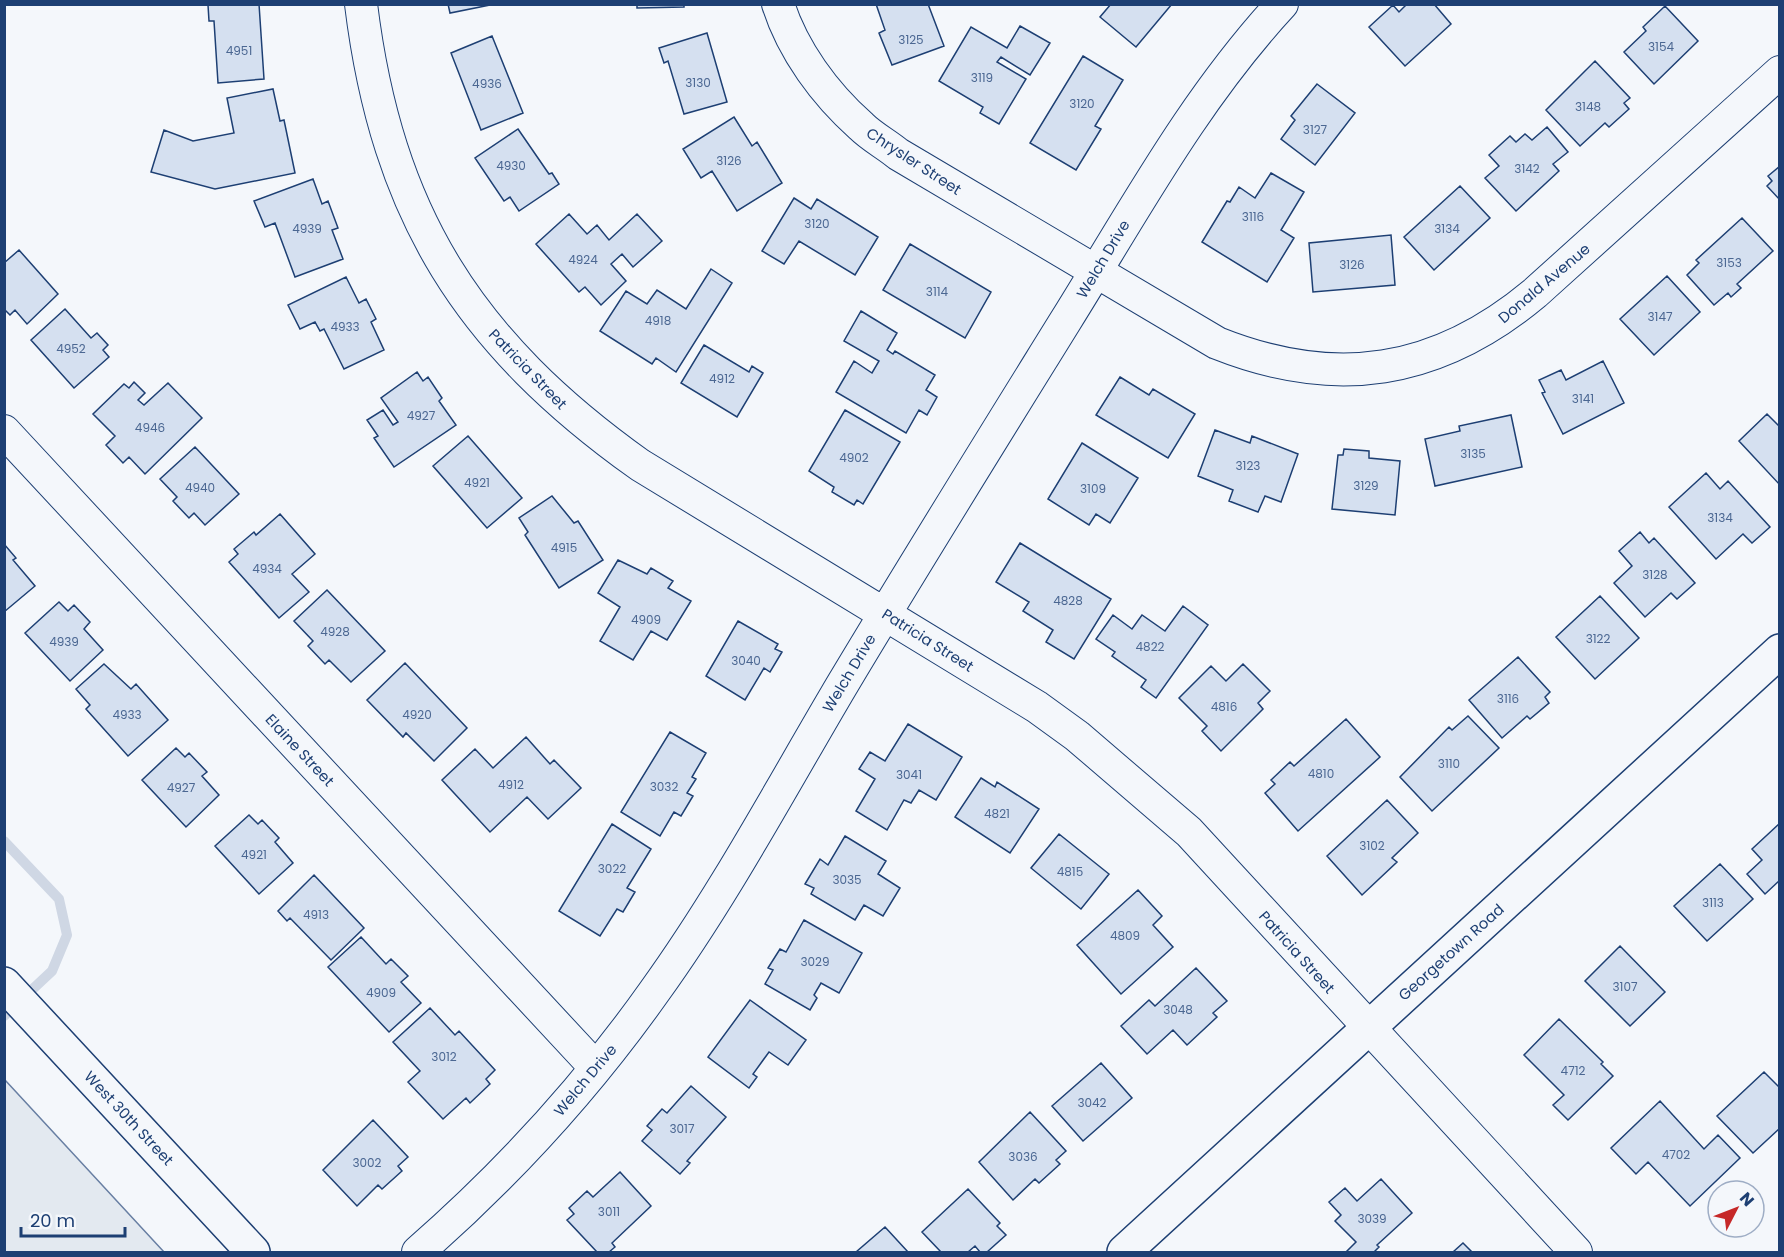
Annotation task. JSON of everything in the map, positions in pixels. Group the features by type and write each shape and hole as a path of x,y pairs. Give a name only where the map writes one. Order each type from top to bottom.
{"main road":[{"name":"Georgetown Road","path":"1124,1252 1779,651"},
{"name":"West 30th Street","path":"6,986 253,1252"}],"street":[{"name":"Patricia Street","path":"361,4 386,135 414,209 457,286 510,353 554,398 588,428 640,465 885,613 1064,726 1165,809 1576,1252"},
{"name":"Chrysler Street","path":"778,4 791,36 817,77 836,103 859,125 898,154 1096,272"},
{"name":"Welch Drive","path":"418,1252 515,1160 596,1068 655,991 691,939 885,613 1186,125 1222,76 1282,4"},
{"name":"Donald Avenue","path":"1096,272 1217,343 1263,360 1294,368 1327,370 1380,368 1407,363 1461,343 1509,315 1779,72"},
{"name":"Elaine Street","path":"4,431 596,1068"}],"shaded area":[{"path":"5,1080 164,1252 5,1252"}],"building":[{"path":"259,4 264,79 218,83 214,21 209,21 208,5"},
{"path":"448,4 495,4 450,13"},
{"path":"637,4 684,4 684,7 637,8"},
{"path":"876,4 928,4 944,46 892,65 879,33 885,30"},
{"path":"1111,4 1172,4 1136,47 1100,17"},
{"path":"1407,4 1434,4 1451,24 1405,66 1369,27 1393,5 1399,12"},
{"path":"1665,6 1698,41 1654,84 1624,52 1646,31 1643,27"},
{"path":"1020,26 1050,43 1030,75 1001,57 997,62 1026,79 999,124 980,113 983,107 939,81 971,27 1007,48"},
{"path":"707,33 727,102 684,114 668,61 664,63 659,48"},
{"path":"492,36 523,113 481,130 451,53"},
{"path":"1083,56 1123,80 1095,126 1101,129 1076,170 1030,143"},
{"path":"1595,61 1630,98 1624,103 1629,109 1609,127 1605,123 1580,146 1546,110"},
{"path":"1317,84 1355,113 1315,165 1281,139 1295,120 1291,116"},
{"path":"273,89 280,121 284,120 295,173 215,189 151,172 164,130 193,141 234,133 227,98"},
{"path":"734,117 752,146 757,142 782,183 737,211 712,171 701,178 683,149"},
{"path":"1547,127 1568,152 1553,164 1559,171 1516,211 1485,178 1499,166 1489,155 1510,136 1516,142 1525,134 1532,140"},
{"path":"518,129 549,174 552,173 559,184 519,211 510,197 504,201 475,158"},
{"path":"1780,166 1780,200 1767,186 1772,181 1768,176"},
{"path":"1271,173 1304,192 1281,230 1294,238 1267,282 1202,242 1227,201 1230,202 1239,187 1255,198"},
{"path":"313,179 322,204 328,201 338,228 332,230 343,259 295,277 275,223 265,227 254,201"},
{"path":"1460,186 1490,218 1434,270 1404,237"},
{"path":"794,198 811,209 817,199 878,237 855,275 799,241 784,264 762,251"},
{"path":"569,214 587,234 597,225 609,240 637,214 662,241 633,267 622,254 611,264 626,281 601,305 585,287 579,292 536,244"},
{"path":"1742,218 1773,251 1737,284 1741,288 1731,297 1728,293 1714,305 1687,275 1699,263 1696,260"},
{"path":"1391,235 1395,285 1313,292 1309,243"},
{"path":"910,244 991,292 965,338 883,290"},
{"path":"19,250 58,294 27,324 15,310 10,315 4,309 4,263"},
{"path":"711,269 732,283 676,372 656,358 652,364 600,331 626,291 647,304 657,290 686,309"},
{"path":"1667,276 1700,312 1654,355 1620,319"},
{"path":"346,277 359,303 366,299 376,319 371,322 384,350 344,369 324,329 320,331 315,322 300,329 288,305"},
{"path":"65,309 91,338 97,333 108,345 103,350 109,357 74,388 31,340"},
{"path":"861,311 897,333 887,350 893,354 895,351 935,375 926,390 937,397 927,415 919,410 906,433 836,392 854,361 872,373 879,361 844,341"},
{"path":"704,345 749,372 752,366 763,373 737,417 681,383"},
{"path":"1603,361 1624,403 1563,434 1542,393 1545,392 1539,380 1561,370 1566,380"},
{"path":"417,372 423,381 428,377 442,398 439,401 456,425 394,467 374,438 378,436 367,420 383,410 393,425 398,422 381,398"},
{"path":"1120,377 1149,395 1153,389 1195,414 1168,458 1096,415"},
{"path":"134,382 145,393 138,400 144,405 168,383 202,418 145,474 129,457 123,463 106,445 115,436 93,414 124,384 129,388"},
{"path":"845,410 900,442 863,504 857,500 854,505 832,492 834,487 809,471"},
{"path":"1767,414 1780,427 1780,485 1739,441"},
{"path":"1511,415 1522,467 1435,486 1425,439 1460,431 1459,426"},
{"path":"1215,430 1250,443 1252,436 1298,454 1281,502 1265,496 1258,512 1229,501 1233,490 1198,476"},
{"path":"468,436 522,498 487,528 433,466"},
{"path":"1082,443 1138,478 1110,523 1096,514 1089,525 1048,499"},
{"path":"195,447 239,494 205,525 194,513 189,518 173,501 177,497 160,479"},
{"path":"1344,449 1369,451 1369,458 1400,461 1395,515 1332,509 1338,455 1343,455"},
{"path":"1706,473 1720,489 1728,481 1770,527 1752,543 1743,534 1716,559 1669,507"},
{"path":"552,496 574,523 578,521 603,560 559,588 525,535 528,532 519,518"},
{"path":"280,514 315,554 292,574 309,592 279,618 229,562 238,554 234,549 254,532 256,535"},
{"path":"1640,532 1649,543 1654,538 1695,583 1677,599 1671,593 1645,617 1614,583 1632,566 1619,551"},
{"path":"1020,543 1111,599 1074,659 1046,642 1053,630 1023,611 1029,602 996,582"},
{"path":"4,544 16,558 13,560 35,586 4,612"},
{"path":"618,560 647,574 651,568 673,581 668,588 691,601 667,640 651,631 633,660 600,641 620,607 598,593"},
{"path":"327,590 385,651 351,682 329,660 325,664 308,646 313,641 294,621"},
{"path":"1600,596 1639,638 1595,679 1556,637"},
{"path":"59,602 68,611 74,605 90,622 84,629 103,650 70,681 25,633"},
{"path":"1183,606 1208,625 1156,698 1141,687 1146,680 1112,656 1115,652 1096,639 1113,615 1132,629 1142,615 1165,631"},
{"path":"738,621 778,644 775,649 782,652 770,672 764,668 745,700 706,676"},
{"path":"1518,657 1550,692 1545,697 1549,703 1530,719 1527,716 1502,738 1469,700"},
{"path":"405,663 467,728 434,761 406,733 403,737 367,700"},
{"path":"104,664 131,689 136,684 168,720 128,756 86,709 90,705 76,689"},
{"path":"1243,664 1270,691 1258,703 1263,709 1221,751 1202,731 1207,726 1179,698 1211,666 1226,681"},
{"path":"1468,716 1499,748 1432,811 1400,777 1449,727 1452,730"},
{"path":"1346,719 1380,757 1298,831 1265,793 1275,784 1271,780 1290,762 1294,766"},
{"path":"908,724 962,757 936,800 919,790 911,803 904,800 887,830 856,811 875,779 859,769 870,752 885,761"},
{"path":"670,732 706,753 692,777 696,779 687,793 693,796 681,816 674,812 660,836 621,812"},
{"path":"526,737 550,764 554,760 581,788 548,819 527,797 490,832 442,780 475,749 493,768"},
{"path":"176,748 185,757 189,753 207,772 202,776 219,795 186,827 142,780"},
{"path":"981,778 995,787 997,782 1039,809 1010,853 955,817"},
{"path":"1387,800 1418,833 1392,858 1397,862 1362,895 1327,856"},
{"path":"249,815 258,824 262,820 279,838 275,842 293,863 259,894 215,846"},
{"path":"1780,823 1780,880 1765,894 1747,874 1762,860 1752,849"},
{"path":"612,824 651,849 627,888 635,892 623,912 617,909 600,936 559,911"},
{"path":"1059,834 1109,874 1081,909 1031,868"},
{"path":"845,836 886,861 878,874 900,888 883,916 864,905 855,920 811,894 814,888 805,884 820,859 828,865"},
{"path":"1720,864 1753,899 1707,941 1674,906"},
{"path":"314,875 364,928 331,960 290,918 287,921 278,911"},
{"path":"1138,890 1162,916 1153,925 1173,947 1121,994 1077,945"},
{"path":"804,920 862,953 839,993 821,983 814,995 817,998 810,1010 765,984 773,970 768,968 780,949 786,952"},
{"path":"361,937 386,964 391,959 408,976 401,982 421,1003 389,1032 328,967"},
{"path":"1620,946 1665,992 1630,1026 1585,981"},
{"path":"1196,968 1227,1001 1213,1013 1217,1017 1187,1045 1173,1030 1147,1054 1121,1026 1149,1000 1155,1006"},
{"path":"750,1000 806,1040 788,1065 769,1052 753,1074 757,1077 749,1088 708,1057"},
{"path":"430,1008 455,1035 459,1031 495,1070 486,1079 490,1084 470,1103 466,1098 443,1119 408,1082 420,1071 393,1042"},
{"path":"1559,1019 1603,1062 1601,1064 1613,1076 1568,1120 1553,1105 1564,1095 1524,1055"},
{"path":"1101,1063 1132,1098 1083,1141 1052,1106"},
{"path":"1764,1072 1780,1088 1780,1128 1753,1153 1717,1116"},
{"path":"691,1086 726,1117 687,1161 690,1163 680,1174 642,1141 652,1130 647,1126 662,1109 667,1113"},
{"path":"1660,1101 1704,1149 1718,1135 1740,1158 1718,1179 1706,1179 1706,1191 1690,1206 1648,1162 1636,1174 1611,1148"},
{"path":"1030,1112 1066,1151 1056,1160 1060,1164 1039,1183 1035,1179 1013,1200 979,1162"},
{"path":"373,1120 408,1157 398,1166 402,1171 382,1189 378,1185 357,1206 323,1170"},
{"path":"620,1172 651,1206 612,1243 615,1247 609,1252 597,1252 567,1220 574,1214 569,1208 587,1191 593,1197"},
{"path":"1381,1179 1412,1213 1377,1245 1379,1247 1374,1252 1346,1252 1356,1242 1335,1221 1341,1215 1329,1202 1345,1188 1357,1201"},
{"path":"968,1189 1000,1223 997,1226 1006,1235 987,1252 980,1252 975,1246 968,1252 941,1252 922,1232"},
{"path":"885,1227 908,1252 856,1252"},
{"path":"1463,1243 1472,1252 1453,1252"}],"waterway":[{"path":"4,841 59,899 67,935 52,971 4,1016"}]}
